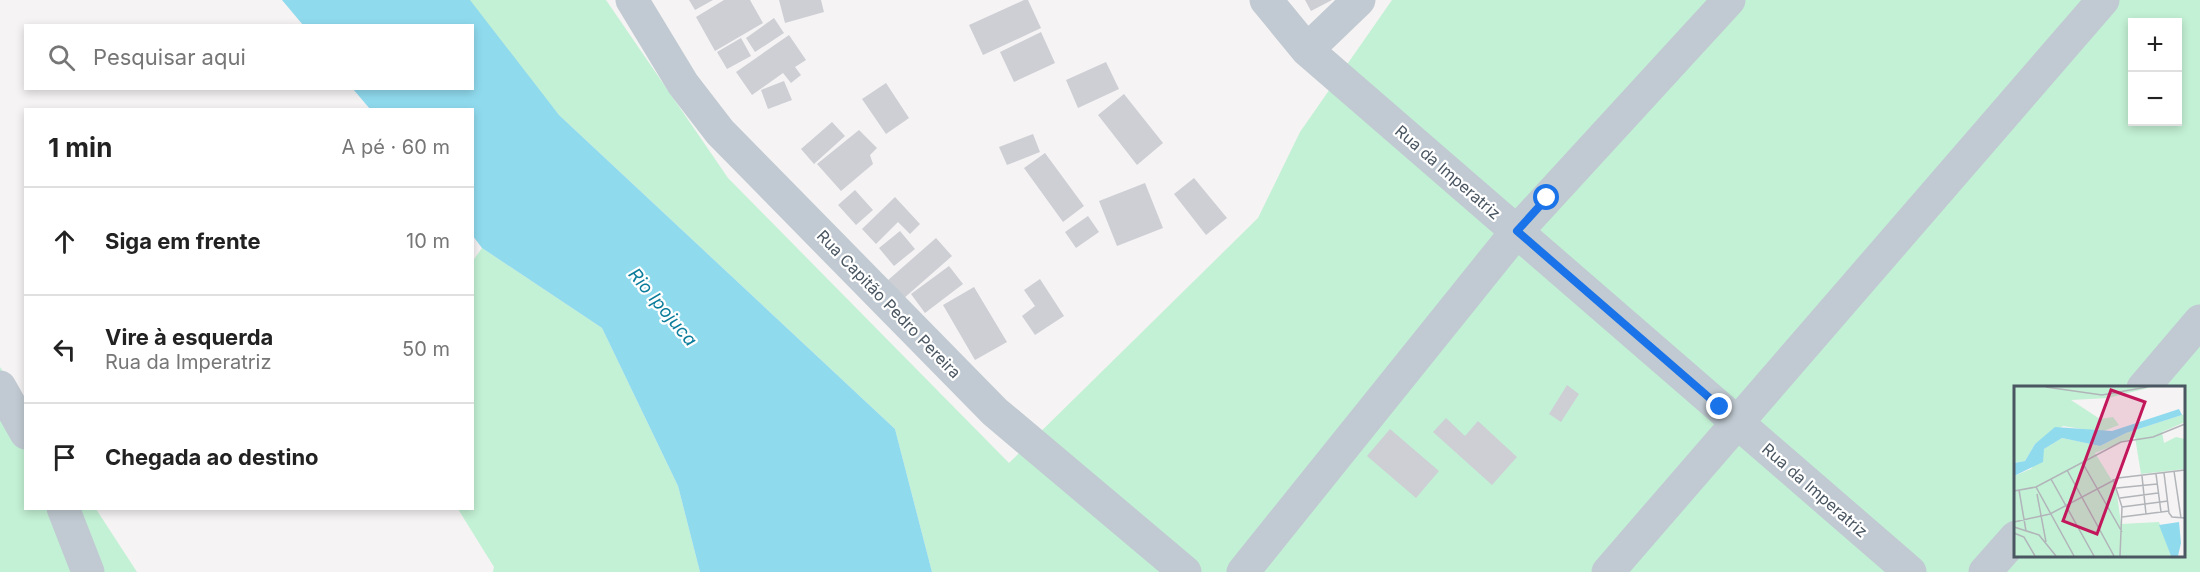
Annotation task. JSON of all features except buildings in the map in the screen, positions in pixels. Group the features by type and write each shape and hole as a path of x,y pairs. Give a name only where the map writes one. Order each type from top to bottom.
{"street":[{"name":"Rua Capitão Pedro Pereira","path":"632,0 683,84 720,132 995,412 1185,572"},
{"name":"Rua da Imperatriz","path":"1266,0 1307,50 1910,572"},
{"path":"1307,50 1359,0"},
{"path":"1243,572 1517,231 1729,0"},
{"path":"1608,572 2103,0"},
{"path":"2144,386 2200,321"},
{"path":"0,387 24,429"},
{"path":"64,510 87,572"},
{"path":"1986,572 2014,539"}],"green space":[{"path":"461,0 606,0 728,178 1009,463 1258,218 1300,132 1392,0 2200,0 2200,572 932,572 895,429 559,115"},
{"path":"482,248 602,328 678,486 700,572 493,572 494,567 459,510 474,510 474,259"},
{"path":"0,367 24,403 24,510 97,510 137,572 0,572"}],"water":[{"name":"Rio Ipojuca","path":"282,0 470,0 559,115 895,429 932,572 700,572 678,486 602,328 482,248 474,237 474,108 369,108 354,90 474,90 474,24 302,24"}],"route":[{"path":"1547,198 1517,231 1720,407"}]}
